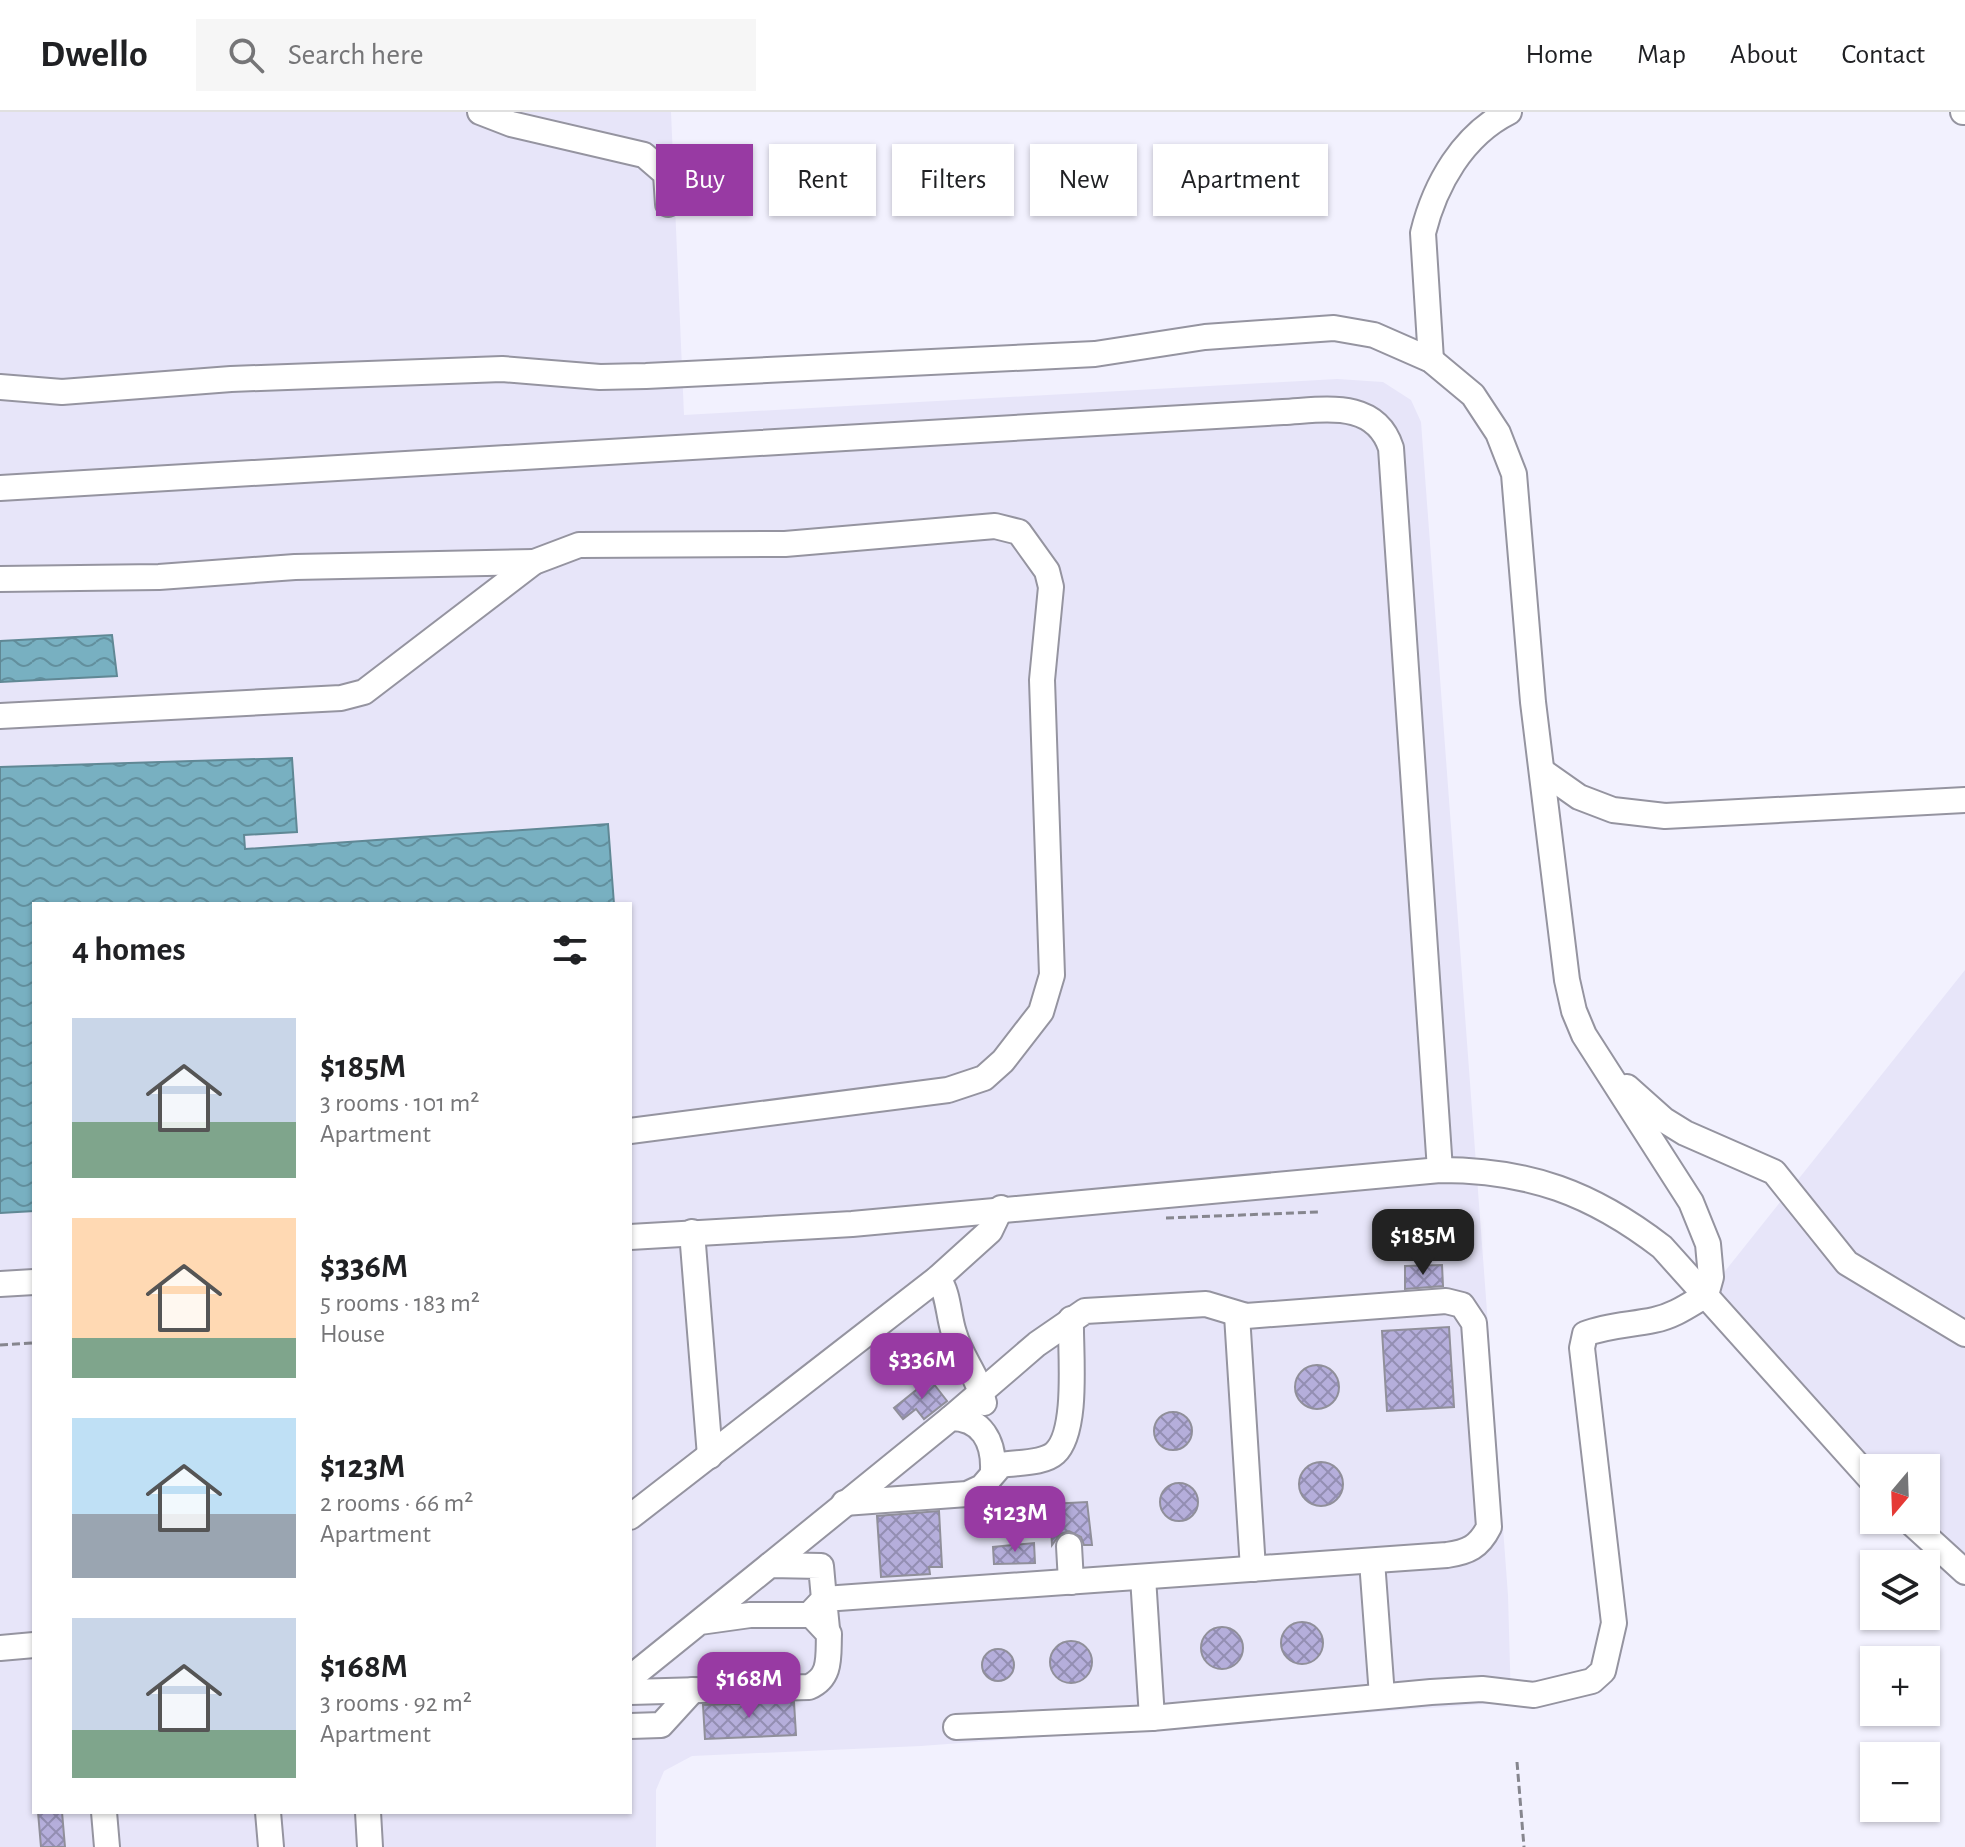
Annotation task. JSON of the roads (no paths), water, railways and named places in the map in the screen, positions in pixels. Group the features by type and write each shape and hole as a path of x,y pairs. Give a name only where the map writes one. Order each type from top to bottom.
{"lane":[{"path":"480,112 511,124 644,155 656,165"},
{"path":"1431,360 1423,233 1428,213 1456,156 1489,122 1509,112"},
{"path":"0,387 62,392 231,379 502,369 600,377 646,376 1095,354 1205,337 1334,328 1374,335 1431,360 1473,395 1498,433 1514,474 1542,771 1567,980 1574,1011 1605,1067 1691,1202 1708,1244 1711,1277 1706,1295 1676,1313 1656,1320 1605,1327 1585,1334 1582,1348 1614,1623 1603,1671 1592,1681 1534,1695 1482,1689 1152,1718 956,1727"},
{"path":"0,488 1267,413 1333,410 1360,414 1385,430 1393,462 1440,1170"},
{"path":"0,716 341,698 364,692 534,562 579,545 785,544 995,526 1019,532 1047,571 1051,587 1042,680 1052,975 1041,1012 984,1078 948,1090 632,1131"},
{"path":"0,579 159,577 295,567 534,562"},
{"path":"1542,771 1579,797 1613,810 1665,816 1707,817 1965,800"},
{"path":"1605,1067 1664,1120 1774,1172 1847,1263 1965,1334"},
{"path":"632,1237 852,1224 1440,1170 1528,1177 1570,1191 1637,1228 1662,1247 1860,1467"},
{"path":"632,1515 938,1278 990,1231 1001,1208"},
{"path":"692,1232 710,1456"},
{"path":"938,1278 947,1296 955,1339 971,1363 981,1392 993,1470"},
{"path":"0,1284 32,1282"},
{"path":"632,1676 1034,1347 1085,1311 1206,1304 1237,1315 1446,1301 1462,1305 1470,1312 1474,1323 1489,1527 1477,1546 1468,1552 1071,1582 820,1614 750,1615 700,1622"},
{"path":"1237,1315 1253,1569"},
{"path":"844,1503 967,1494 982,1487 993,1470 1001,1465 1046,1459 1061,1446 1070,1407 1071,1319"},
{"path":"1034,1347 1049,1349 1070,1360"},
{"path":"951,1418 972,1422 990,1441"},
{"path":"1923,1534 1965,1572"},
{"path":"1069,1546 1071,1582"},
{"path":"1372,1561 1382,1696"},
{"path":"632,1692 809,1687 817,1684 828,1663 820,1614 821,1566 770,1565"},
{"path":"1143,1577 1152,1718"},
{"path":"745,1584 743,1605 750,1615"},
{"path":"0,1648 32,1645"},
{"path":"632,1726 661,1725 693,1690"},
{"path":"104,1814 107,1847"},
{"path":"268,1814 271,1847"},
{"path":"368,1814 370,1847"}],"water":[{"path":"112,635 117,676 0,682 0,641"},
{"path":"292,758 297,832 244,835 245,849 608,824 614,902 32,902 32,1211 0,1213 0,767"}]}
